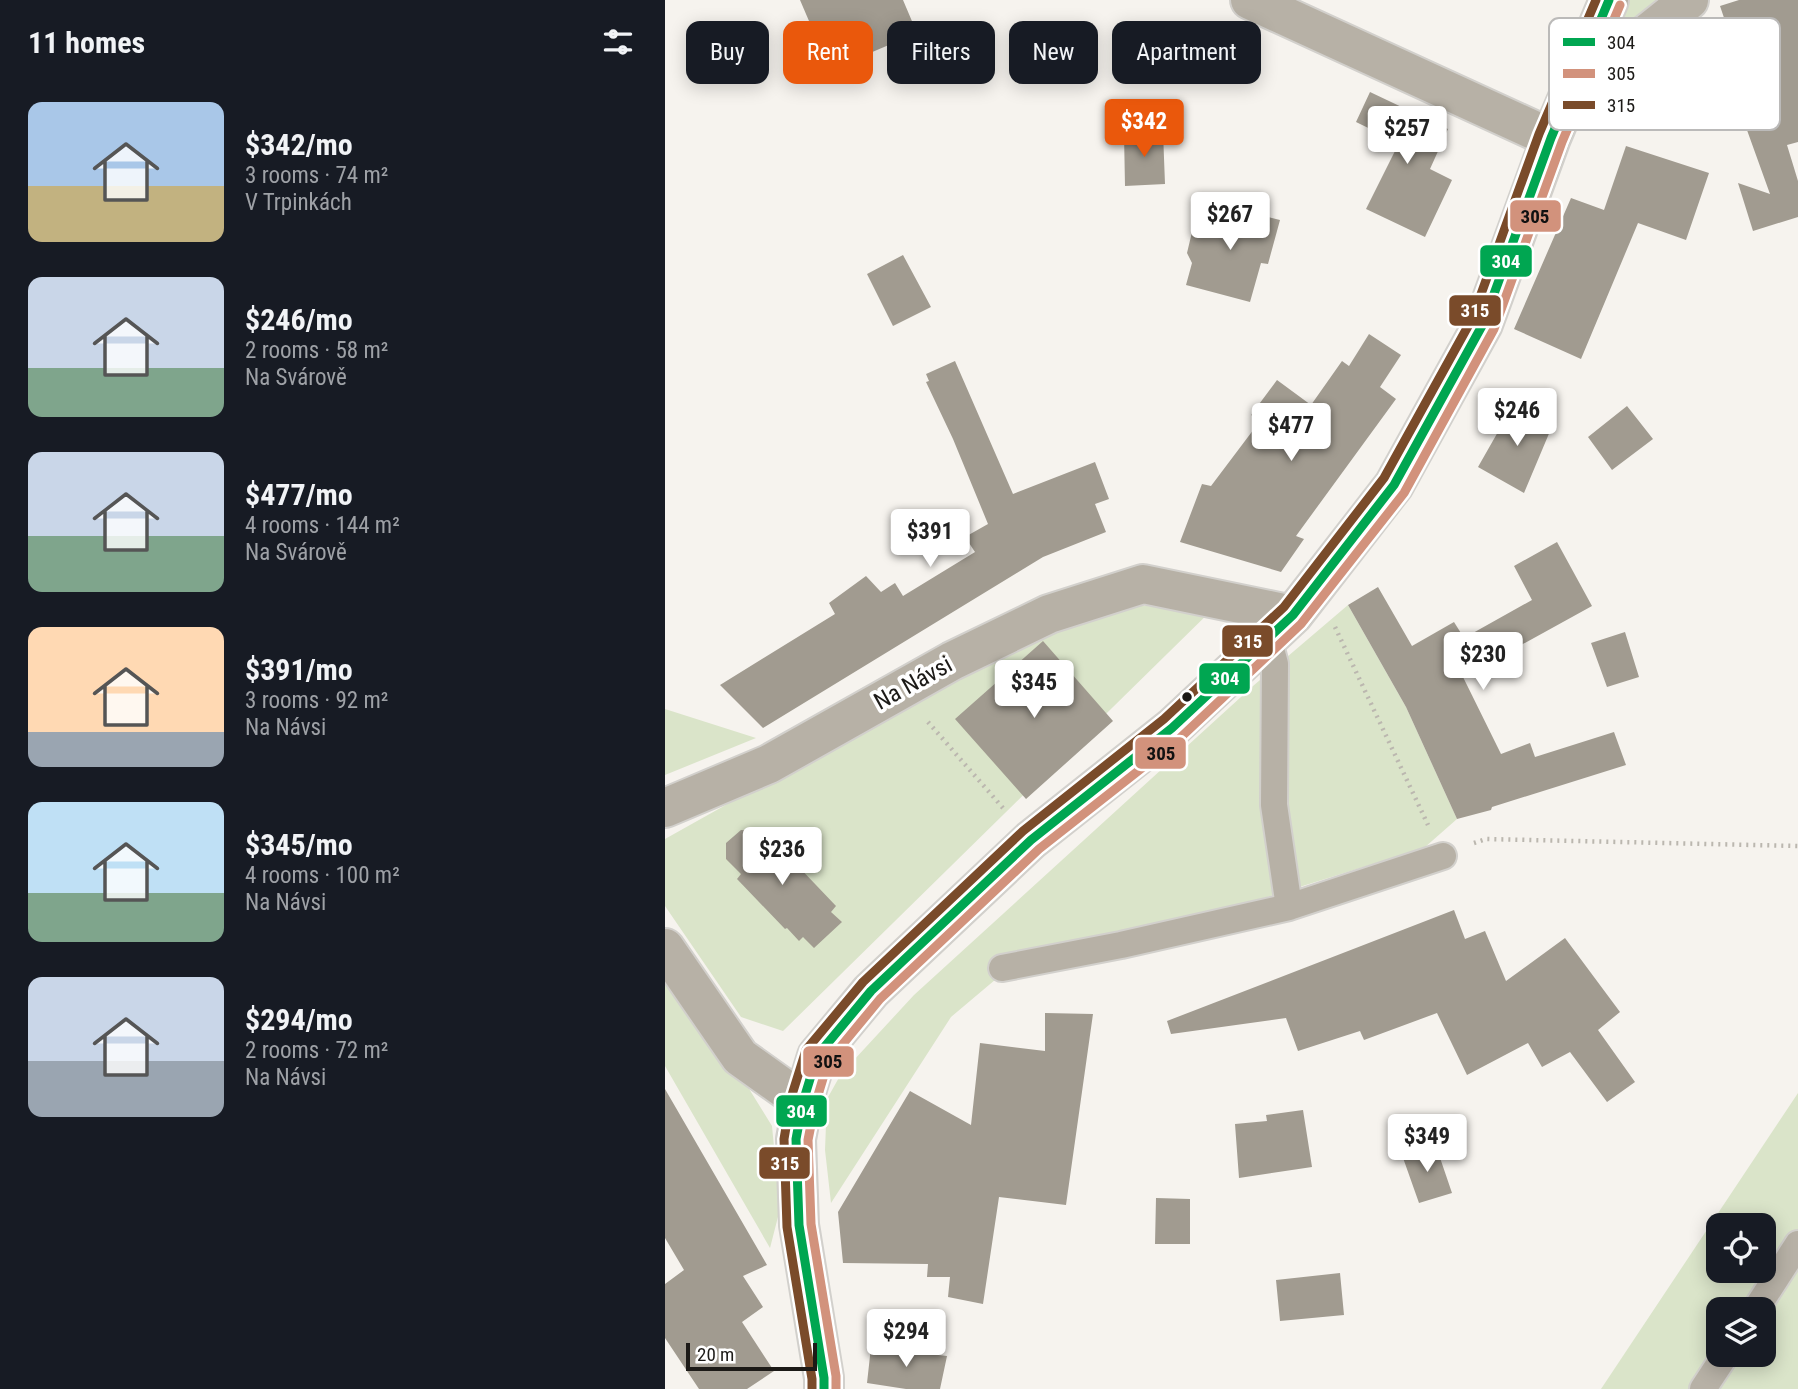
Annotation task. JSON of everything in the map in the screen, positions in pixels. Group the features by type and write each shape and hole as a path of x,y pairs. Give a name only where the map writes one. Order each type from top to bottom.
{"street":[{"path":"1250,0 1551,138"},
{"path":"1601,18 1609,0"},
{"path":"1666,18 1689,0"},
{"path":"824,1389 799,1225 796,1139 803,1102 817,1056 871,991 1031,840 1172,728 1296,624 1394,485 1483,324 1554,130"},
{"path":"1551,138 1557,130"},
{"name":"Na Návsi","path":"665,808 769,764 952,661 1049,614 1143,584 1296,624"},
{"path":"665,948 740,1057 803,1102"}],"lane":[{"path":"1289,907 1275,805 1275,664 1272,653 1296,624"},
{"path":"1002,968 1121,945 1289,907 1443,856"},
{"path":"1764,1297 1798,1244"},
{"path":"1703,1389 1717,1367"}],"path":[{"path":"1296,624 1443,856 1486,839 1798,846"},
{"path":"901,691 1031,840"}],"green space":[{"path":"1629,0 1670,0 1646,18 1621,18"},
{"path":"1222,600 783,1031 741,1017 665,906 665,839 1090,601 1170,608"},
{"path":"1348,605 1406,707 1457,819 1424,848 1245,904 1022,957 951,1017 831,1203 825,1150 827,1099 841,1074 914,995 1253,686"},
{"path":"665,709 756,738 665,775"},
{"path":"665,953 772,1126 780,1209 770,1248 665,1066"},
{"path":"1798,1093 1798,1389 1601,1389 1706,1231 1706,1283 1776,1283 1776,1213 1718,1213"}],"building":[{"path":"800,0 903,0 912,21 887,21 887,46 873,52 873,21 809,21"},
{"path":"1739,0 1798,0 1798,142 1787,145 1798,181 1798,217 1753,231 1738,183 1770,194 1747,130 1780,130 1780,18 1724,18 1720,6"},
{"path":"1370,92 1448,129 1430,169 1452,180 1425,237 1366,209 1399,143 1356,122"},
{"path":"1163,132 1165,184 1125,186 1124,134"},
{"path":"1626,146 1709,173 1686,240 1638,223 1581,359 1514,329 1571,198 1604,210"},
{"path":"1238,209 1280,220 1268,264 1261,263 1250,302 1186,285 1192,263 1187,253 1197,211 1235,221"},
{"path":"903,255 931,307 893,326 867,274"},
{"path":"1369,334 1401,355 1380,387 1396,399 1296,536 1304,539 1281,572 1180,542 1202,484 1211,486 1260,421 1251,415 1277,380 1311,405 1342,361 1349,366"},
{"path":"955,361 1013,494 1095,462 1109,499 1095,504 1106,532 1043,557 763,728 720,685 835,614 829,603 866,576 881,592 895,583 903,596 975,552 965,537 988,524 926,382 929,381 926,374"},
{"path":"1515,402 1553,424 1524,493 1478,467"},
{"path":"1627,406 1653,439 1612,470 1588,437"},
{"path":"1557,542 1592,606 1463,677 1501,754 1530,743 1535,757 1614,732 1626,765 1457,819 1406,707 1348,605 1378,587 1412,646 1454,622 1464,638 1532,600 1514,566"},
{"path":"1625,632 1639,677 1607,687 1591,643"},
{"path":"1043,641 1113,721 1026,799 955,719"},
{"path":"741,830 755,831 770,847 775,842 836,906 831,912 842,922 814,948 803,937 799,941 785,929 737,879 741,874 726,859 726,843"},
{"path":"1454,910 1465,939 1485,931 1506,981 1565,938 1620,1012 1598,1030 1635,1082 1607,1102 1570,1052 1542,1067 1528,1043 1467,1075 1437,1013 1364,1040 1360,1031 1298,1051 1286,1018 1171,1034 1167,1021"},
{"path":"1045,1013 1093,1014 1066,1205 999,1197 983,1304 948,1297 950,1277 927,1277 928,1264 843,1263 838,1212 910,1091 971,1125 980,1043 1045,1051"},
{"path":"665,1089 767,1265 743,1276 763,1307 742,1322 774,1371 747,1389 699,1389 665,1338 665,1284 684,1270 665,1238"},
{"path":"1303,1110 1312,1167 1239,1178 1235,1124 1267,1121 1266,1115"},
{"path":"1436,1146 1452,1193 1419,1203 1402,1155"},
{"path":"1156,1198 1190,1199 1190,1244 1155,1244"},
{"path":"1340,1273 1344,1315 1280,1321 1276,1280"},
{"path":"871,1347 947,1356 940,1389 906,1389 867,1383"}],"transit line":[{"name":"315","path":"1588,18 1596,0"},
{"name":"304","path":"1601,18 1609,0"},
{"name":"305","path":"1614,18 1620,5"},
{"name":"315","path":"812,1389 787,1227 784,1139 791,1098 806,1050 863,982 1023,831 1164,719 1284,607 1384,478 1472,319 1549,110"},
{"name":"304","path":"824,1389 799,1225 796,1139 803,1102 817,1056 871,991 1031,840 1172,728 1293,615 1394,485 1483,324 1554,130"},
{"name":"305","path":"836,1389 811,1224 808,1140 828,1062 880,999 1039,849 1180,738 1301,624 1404,493 1494,329 1567,130"}]}
